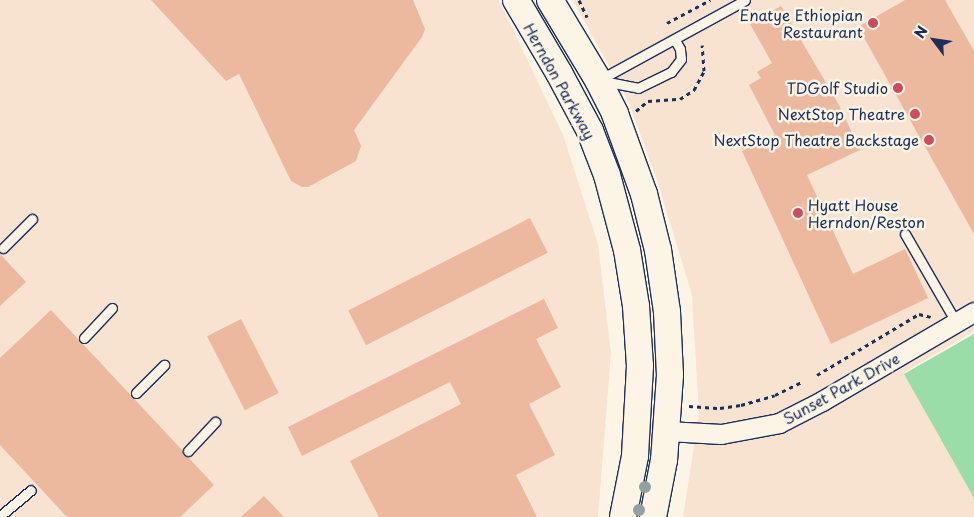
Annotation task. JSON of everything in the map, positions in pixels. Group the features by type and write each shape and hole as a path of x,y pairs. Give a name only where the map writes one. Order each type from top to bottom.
{"main road":[{"name":"Herndon Parkway","path":"516,0 580,112 598,149 615,201 627,250 636,306 640,366 651,428 653,517"},
{"name":"Herndon Parkway","path":"550,0 598,80 615,114 635,167 658,250 669,344 651,428 635,456 624,517"}],"street":[{"name":"Sunset Park Drive","path":"651,428 721,434 780,423 822,401 974,312"}],"lane":[{"path":"598,80 675,40 745,0"},
{"path":"598,80 638,88 671,72 681,59 680,49 675,40"},
{"path":"3,248 32,219"},
{"path":"905,234 956,322"},
{"path":"84,338 112,308"},
{"path":"136,393 164,365"},
{"path":"188,450 216,422"},
{"path":"0,516 31,490"}],"path":[{"path":"667,23 710,0"},
{"path":"633,116 638,108 648,101 680,99 694,90 704,71 702,45"},
{"path":"817,375 920,314 936,318"},
{"path":"689,406 720,408 740,405 775,395 802,382"}],"shaded area":[{"path":"0,0 499,0 563,135 598,244 611,353 598,517 0,517"},
{"path":"573,0 974,0 974,331 905,372 974,492 974,517 683,517 699,414 692,295 657,180 628,101"}],"green space":[{"path":"974,334 974,498 904,374"}],"building":[{"path":"151,0 413,0 425,29 422,37 354,130 361,146 356,161 308,187 302,187 291,181 239,74 226,81"},
{"path":"905,0 945,0 974,51 974,234 858,27"},
{"name":"Hyatt House Herndon/Reston","path":"781,6 839,105 860,150 807,175 853,274 905,249 928,298 831,344 742,151 775,135 749,85 761,78 757,72 772,63 750,24"},
{"path":"530,218 548,253 366,345 348,311"},
{"path":"0,254 26,282 0,306"},
{"path":"544,299 558,328 536,339 561,387 529,404 555,455 516,475 537,517 379,517 350,461 461,404 450,382 302,456 288,427"},
{"path":"51,310 182,450 183,455 188,457 214,485 180,517 67,517 0,445 0,358"},
{"path":"241,319 279,393 245,410 207,336"},
{"path":"264,496 284,517 241,517"}],"place":[{"name":"Enatye Ethiopian Restaurant","path":"873,23"},
{"name":"TDGolf Studio","path":"898,88"},
{"name":"NextStop Theatre","path":"915,114"},
{"name":"NextStop Theatre Backstage","path":"929,140"},
{"name":"Hyatt House Herndon/Reston","path":"798,213"}]}
